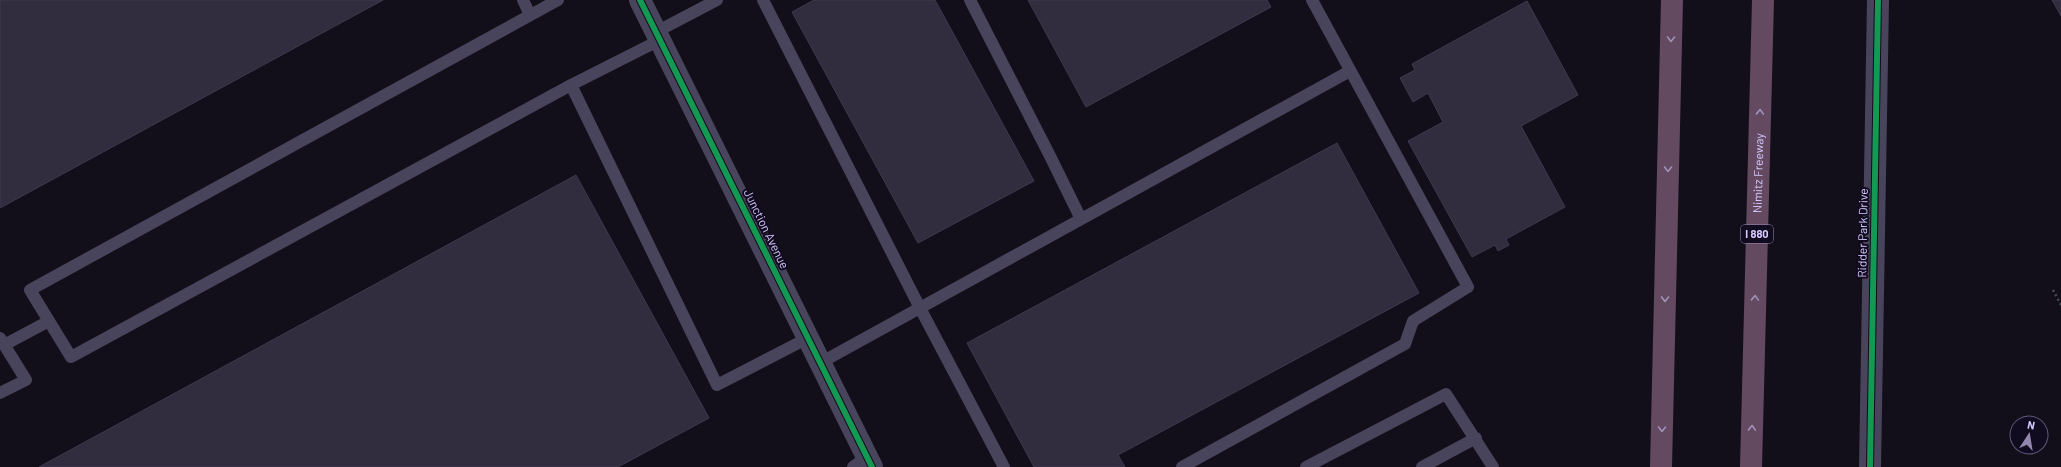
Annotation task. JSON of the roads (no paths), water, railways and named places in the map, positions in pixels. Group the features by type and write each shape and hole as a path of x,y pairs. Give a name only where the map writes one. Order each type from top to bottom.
{"highway":[{"path":"1662,467 1672,0"},
{"name":"Nimitz Freeway","path":"1751,467 1763,0"}],"street":[{"name":"Junction Avenue","path":"640,0 808,338 864,464"},
{"name":"Ridder Park Drive","path":"1870,467 1878,0"}],"lane":[{"path":"523,0 530,15"},
{"path":"558,0 30,290 71,357 571,85 658,36 717,0"},
{"path":"763,0 920,308 1004,467"},
{"path":"970,0 1081,219"},
{"path":"1182,467 1405,344 1414,321 1468,287 1350,71 1315,1"},
{"path":"820,363 1350,71"},
{"path":"571,85 717,385 808,338"},
{"path":"0,393 26,380 2,342 49,321"},
{"path":"1306,467 1446,394 1476,438 1493,467"},
{"path":"1422,467 1476,438"}]}
